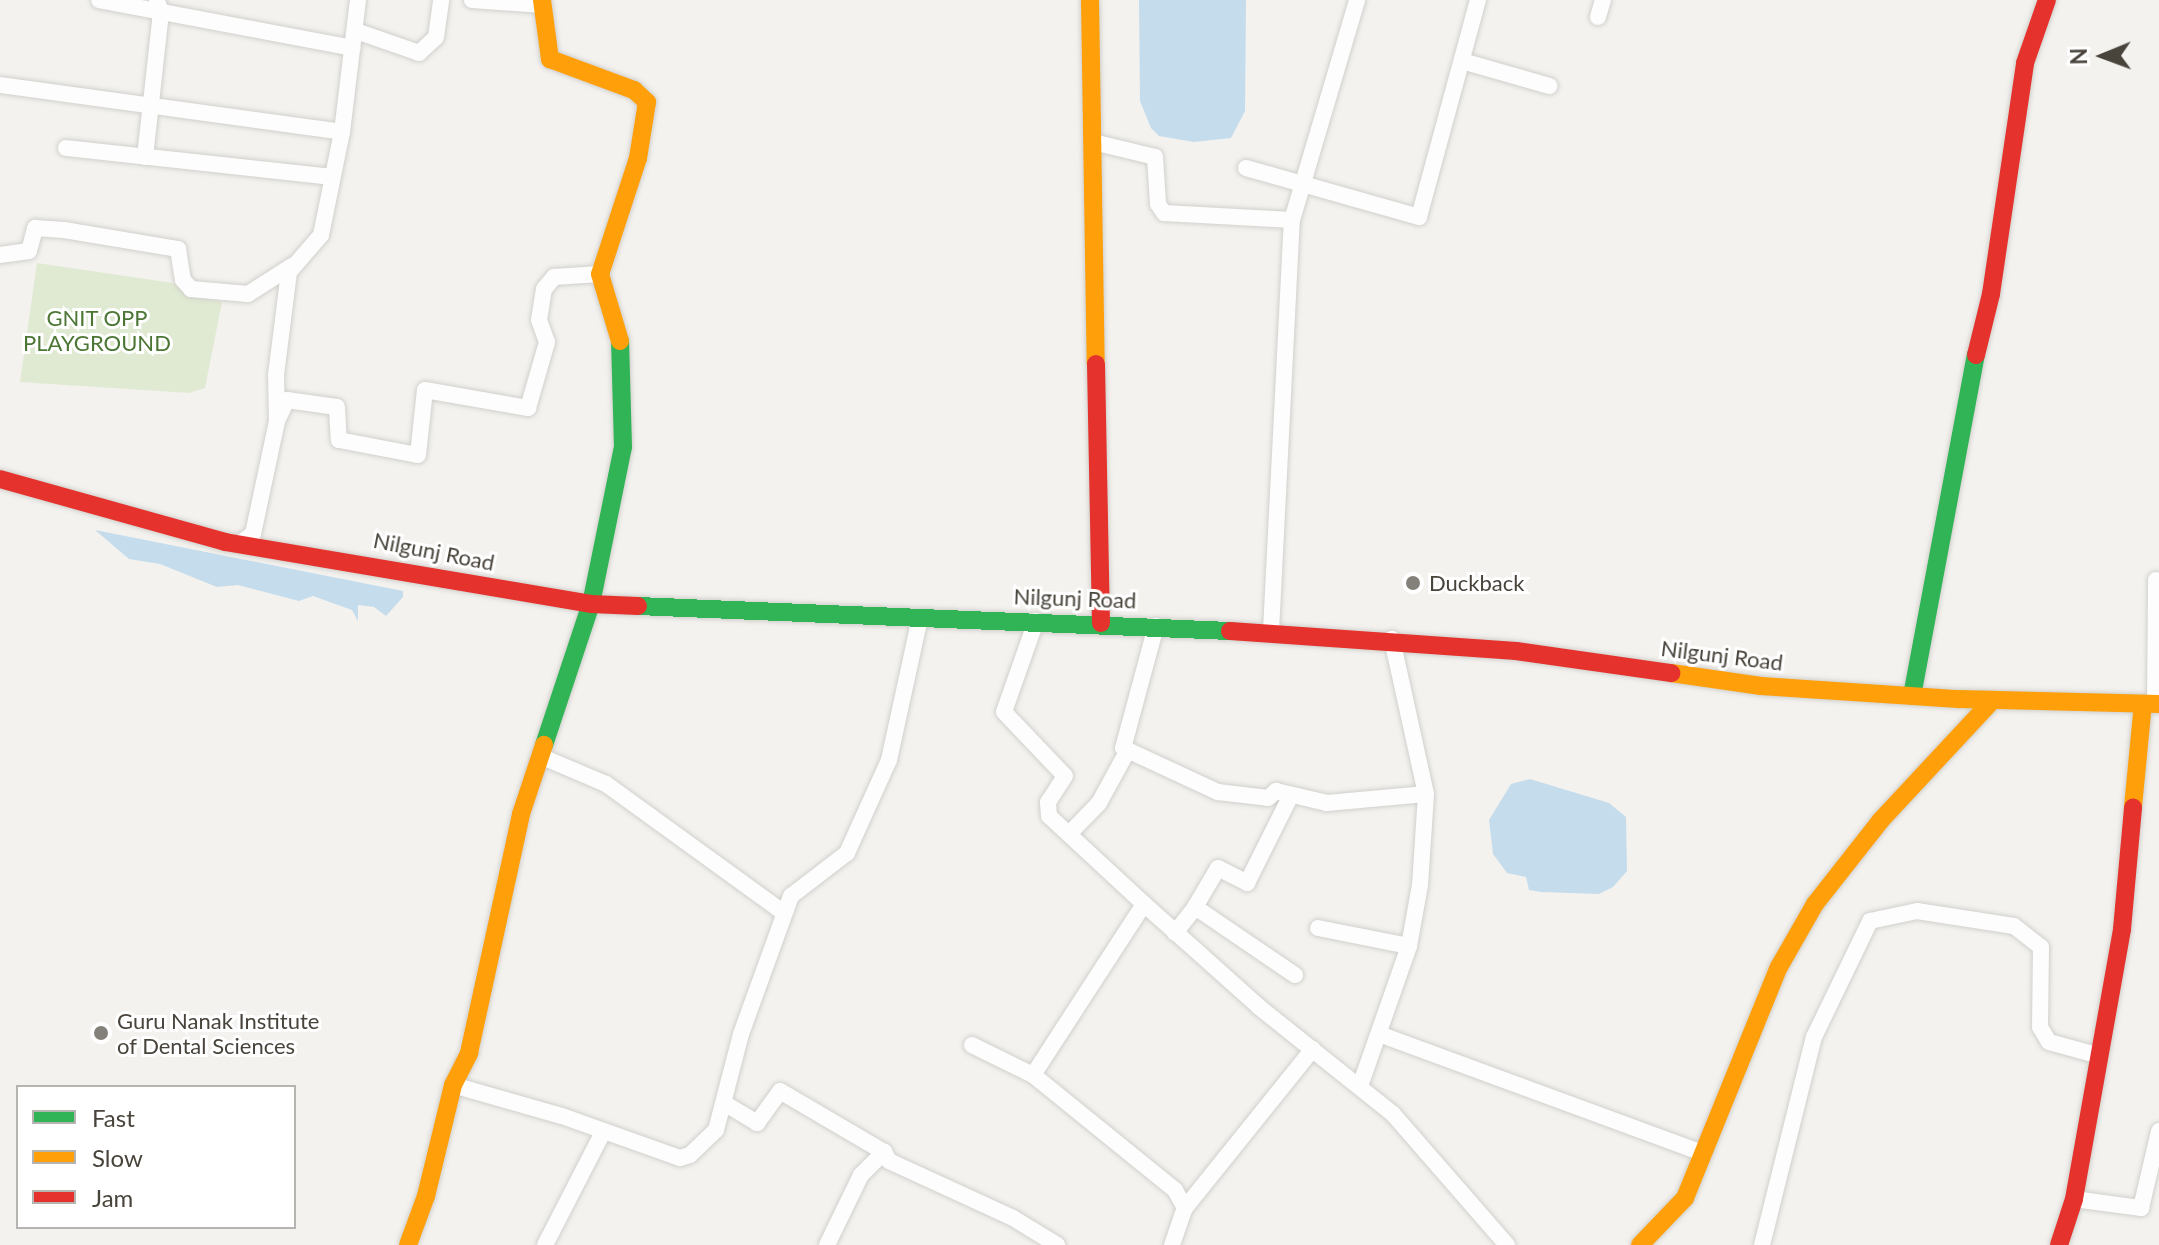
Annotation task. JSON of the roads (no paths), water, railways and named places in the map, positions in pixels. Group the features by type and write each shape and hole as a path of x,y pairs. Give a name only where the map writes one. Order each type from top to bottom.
{"street":[{"path":"99,0 158,5 419,53 436,37 441,0"},
{"path":"239,544 253,534 277,421 276,375 289,272 321,235 342,132 358,0"},
{"path":"408,1245 426,1196 453,1085 469,1053 521,814 591,604 623,447 622,352 614,307 600,274 638,158 647,102 634,90 550,59 542,3 472,0"},
{"path":"1090,0 1101,623"},
{"path":"1271,631 1292,220 1357,0"},
{"path":"1246,168 1419,217 1478,0"},
{"path":"1598,17 1603,0"},
{"path":"1912,696 1960,423 1987,312 2025,63 2047,0"},
{"path":"145,157 158,5"},
{"path":"1462,61 1549,86"},
{"path":"0,85 342,132"},
{"path":"1093,142 1155,157 1158,204 1164,213 1292,220"},
{"path":"66,148 331,177"},
{"path":"0,255 29,251 35,228 64,230 178,249 183,280 191,289 248,294 299,260"},
{"path":"277,421 287,400 337,407 339,440 418,455 425,390 528,408 547,342 539,320 544,289 554,277 600,274"},
{"name":"Nilgunj Road","path":"0,479 239,544 591,604 1271,631 1392,639 1761,686 1993,700 2152,704"},
{"path":"2059,1245 2074,1199 2122,929 2152,704 2156,580"},
{"path":"453,1085 680,1158 690,1155 716,1130 741,1034 791,896 847,853 861,828 889,760 920,618"},
{"path":"1036,621 1004,712 1065,776 1046,809 1175,933 1393,1114 1507,1245"},
{"path":"1156,626 1123,748 1218,792 1268,798 1276,791 1327,803 1426,794"},
{"path":"1360,1086 1409,946 1426,794 1392,639"},
{"path":"1640,1245 1685,1198 1779,967 1815,904 1881,820 1993,700"},
{"path":"1069,834 1099,803 1128,750"},
{"path":"540,756 606,784 784,913"},
{"path":"1175,933 1218,868 1247,883 1291,795"},
{"path":"1033,1075 1144,904"},
{"path":"1195,907 1295,975"},
{"path":"1762,1245 1814,1037 1870,921 1917,911 2014,926 2041,947 2040,1027 2049,1042 2100,1056"},
{"path":"1318,928 1409,946"},
{"path":"1379,1034 1702,1153"},
{"path":"972,1045 1033,1075 1158,1174 1185,1208"},
{"path":"1172,1245 1185,1208 1313,1049"},
{"path":"724,1103 757,1123 780,1091 884,1152 889,1161 1013,1218 1057,1245"},
{"path":"2074,1199 2141,1208 2159,1131"},
{"path":"545,1245 603,1132"},
{"path":"827,1245 861,1175 884,1152"}],"water":[{"path":"1139,0 1246,0 1245,111 1231,138 1194,142 1159,136 1151,128 1140,101"},
{"path":"95,530 403,591 403,597 386,616 374,607 358,605 358,621 352,610 313,596 299,601 238,585 217,587 160,564 129,559"},
{"path":"1530,779 1609,803 1626,817 1627,871 1613,887 1599,894 1541,892 1529,890 1526,877 1507,873 1493,854 1489,820 1511,784"}],"place":[{"name":"Duckback","path":"1413,583"},
{"name":"Guru Nanak Institute of Dental Sciences","path":"101,1033"}],"park label":[{"name":"GNIT OPP PLAYGROUND","path":"97,330"}]}
